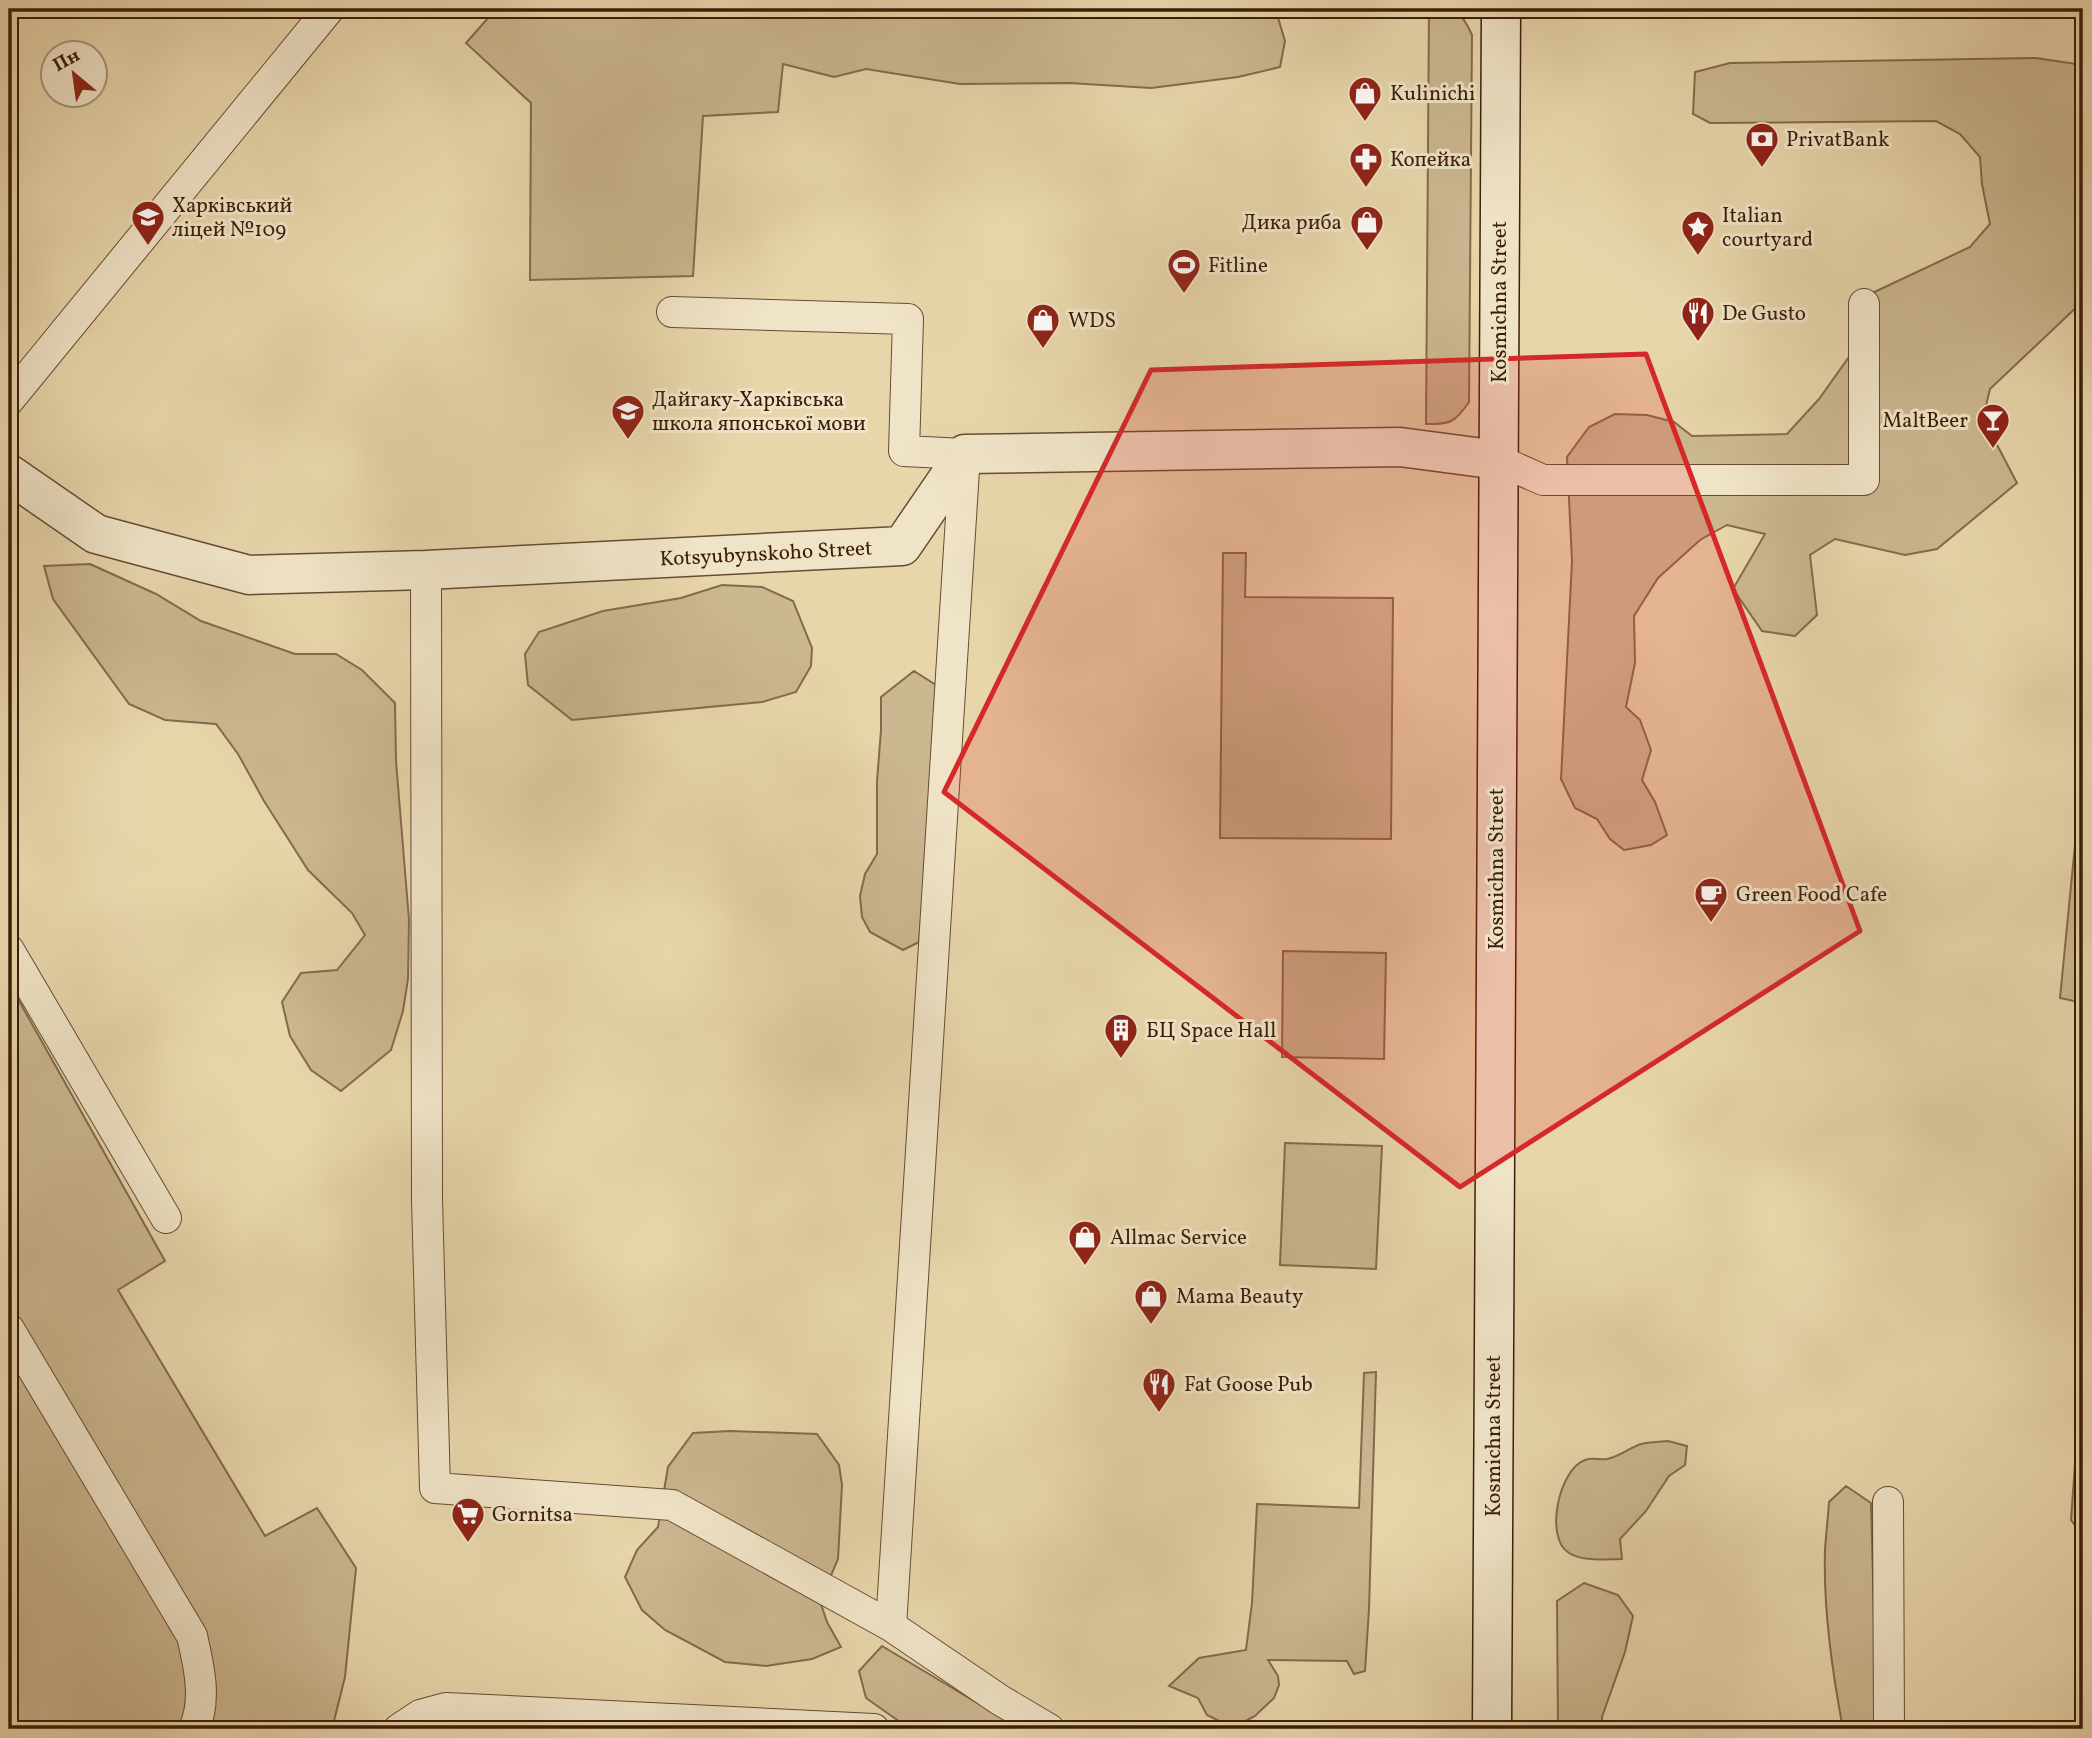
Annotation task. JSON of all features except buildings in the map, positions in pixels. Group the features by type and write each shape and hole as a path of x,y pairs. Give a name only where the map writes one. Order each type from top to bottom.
{"street":[{"name":"Kosmichna Street","path":"1492,1729 1501,9"},
{"path":"965,454 1400,447 1498,460"},
{"name":"Kotsyubynskoho Street","path":"9,474 96,534 249,575 426,570 902,546 965,454"}],"lane":[{"path":"9,400 328,9"},
{"path":"1498,460 1543,480 1864,480 1864,304"},
{"path":"673,312 908,319 904,451 965,454 891,1626"},
{"path":"426,570 427,1200 435,1488 671,1505 891,1626 1000,1700 1049,1729"},
{"path":"9,950 166,1218"},
{"path":"9,1329 192,1636 202,1679 198,1722 194,1729"},
{"path":"1888,1502 1889,1729"},
{"path":"399,1729 420,1715 446,1708 874,1729"}],"highlighted area":[{"path":"1646,354 1860,931 1460,1187 944,792 1151,370"}],"shaded area":[{"path":"496,9 1271,9 1276,11 1285,41 1280,67 1238,77 1151,88 1069,83 960,84 866,69 834,77 783,64 778,112 703,116 693,276 530,280 531,103 466,43"},
{"path":"1429,9 1452,11 1461,16 1472,35 1469,402 1452,420 1434,424 1426,424"},
{"path":"2036,58 2083,65 2083,301 1990,389 1983,418 2017,483 1937,549 1905,555 1835,539 1810,555 1817,615 1795,636 1762,631 1733,589 1765,534 1727,525 1700,540 1658,578 1634,616 1635,663 1626,707 1640,720 1651,750 1642,780 1655,802 1667,835 1651,845 1624,850 1610,839 1597,819 1575,808 1561,779 1572,561 1567,457 1589,427 1615,414 1647,415 1674,422 1692,436 1787,434 1819,399 1856,347 1868,295 1970,247 1990,224 1980,157 1960,134 1936,121 1710,123 1693,114 1695,72 1730,63"},
{"path":"1223,553 1246,553 1245,597 1393,598 1391,839 1220,838"},
{"path":"90,564 156,594 201,621 295,654 336,654 362,670 395,703 396,761 409,920 408,979 403,1011 391,1050 341,1091 311,1070 290,1036 282,1002 301,973 337,970 365,935 352,913 308,870 238,754 216,724 165,720 129,704 53,599 44,566"},
{"path":"722,585 762,587 793,601 812,648 811,666 796,692 762,702 572,720 528,685 525,654 539,632 603,611 681,598"},
{"path":"914,671 936,685 938,745 919,942 903,950 870,932 862,917 860,896 865,874 877,854 881,697"},
{"path":"2083,763 2083,1003 2060,998"},
{"path":"1283,951 1386,953 1384,1059 1282,1057"},
{"path":"9,983 165,1261 118,1290 265,1536 317,1508 356,1568 345,1677 332,1729 9,1729"},
{"path":"1285,1143 1382,1146 1376,1269 1280,1265"},
{"path":"2083,1353 2083,1536 2071,1520"},
{"path":"1376,1372 1365,1671 1354,1674 1347,1661 1268,1660 1278,1676 1279,1685 1274,1698 1255,1716 1242,1723 1225,1724 1207,1715 1198,1698 1169,1686 1199,1658 1246,1650 1252,1603 1257,1504 1359,1508 1364,1373"},
{"path":"730,1431 817,1434 839,1465 842,1485 838,1559 820,1601 827,1622 841,1647 812,1659 766,1666 725,1662 665,1630 642,1610 625,1577 637,1550 658,1527 668,1467 693,1433"},
{"path":"1668,1441 1687,1446 1685,1465 1669,1476 1646,1511 1620,1539 1622,1559 1588,1559 1569,1553 1561,1545 1556,1519 1562,1489 1576,1466 1587,1459 1611,1458 1641,1444"},
{"path":"1846,1486 1871,1503 1877,1729 1843,1729 1832,1663 1825,1595 1825,1544 1829,1502"},
{"path":"1584,1583 1618,1595 1633,1616 1625,1652 1602,1717 1602,1729 1558,1729 1557,1601"},
{"path":"882,1646 1021,1729 910,1729 866,1698 859,1671"}],"place":[{"name":"Kulinichi","path":"1365,123"},
{"name":"PrivatBank","path":"1762,169"},
{"name":"Копейка","path":"1366,189"},
{"name":"Харківський ліцей №109","path":"148,247"},
{"name":"Дика риба","path":"1367,252"},
{"name":"Italian courtyard","path":"1698,257"},
{"name":"Fitline","path":"1184,295"},
{"name":"De Gusto","path":"1698,343"},
{"name":"WDS","path":"1043,350"},
{"name":"Дайгаку-Харківська школа японської мови","path":"628,441"},
{"name":"MaltBeer","path":"1993,450"},
{"name":"Green Food Cafe","path":"1711,924"},
{"name":"БЦ Space Hall","path":"1121,1060"},
{"name":"Allmac Service","path":"1085,1267"},
{"name":"Mama Beauty","path":"1151,1326"},
{"name":"Fat Goose Pub","path":"1159,1414"},
{"name":"Gornitsa","path":"468,1544"}]}
